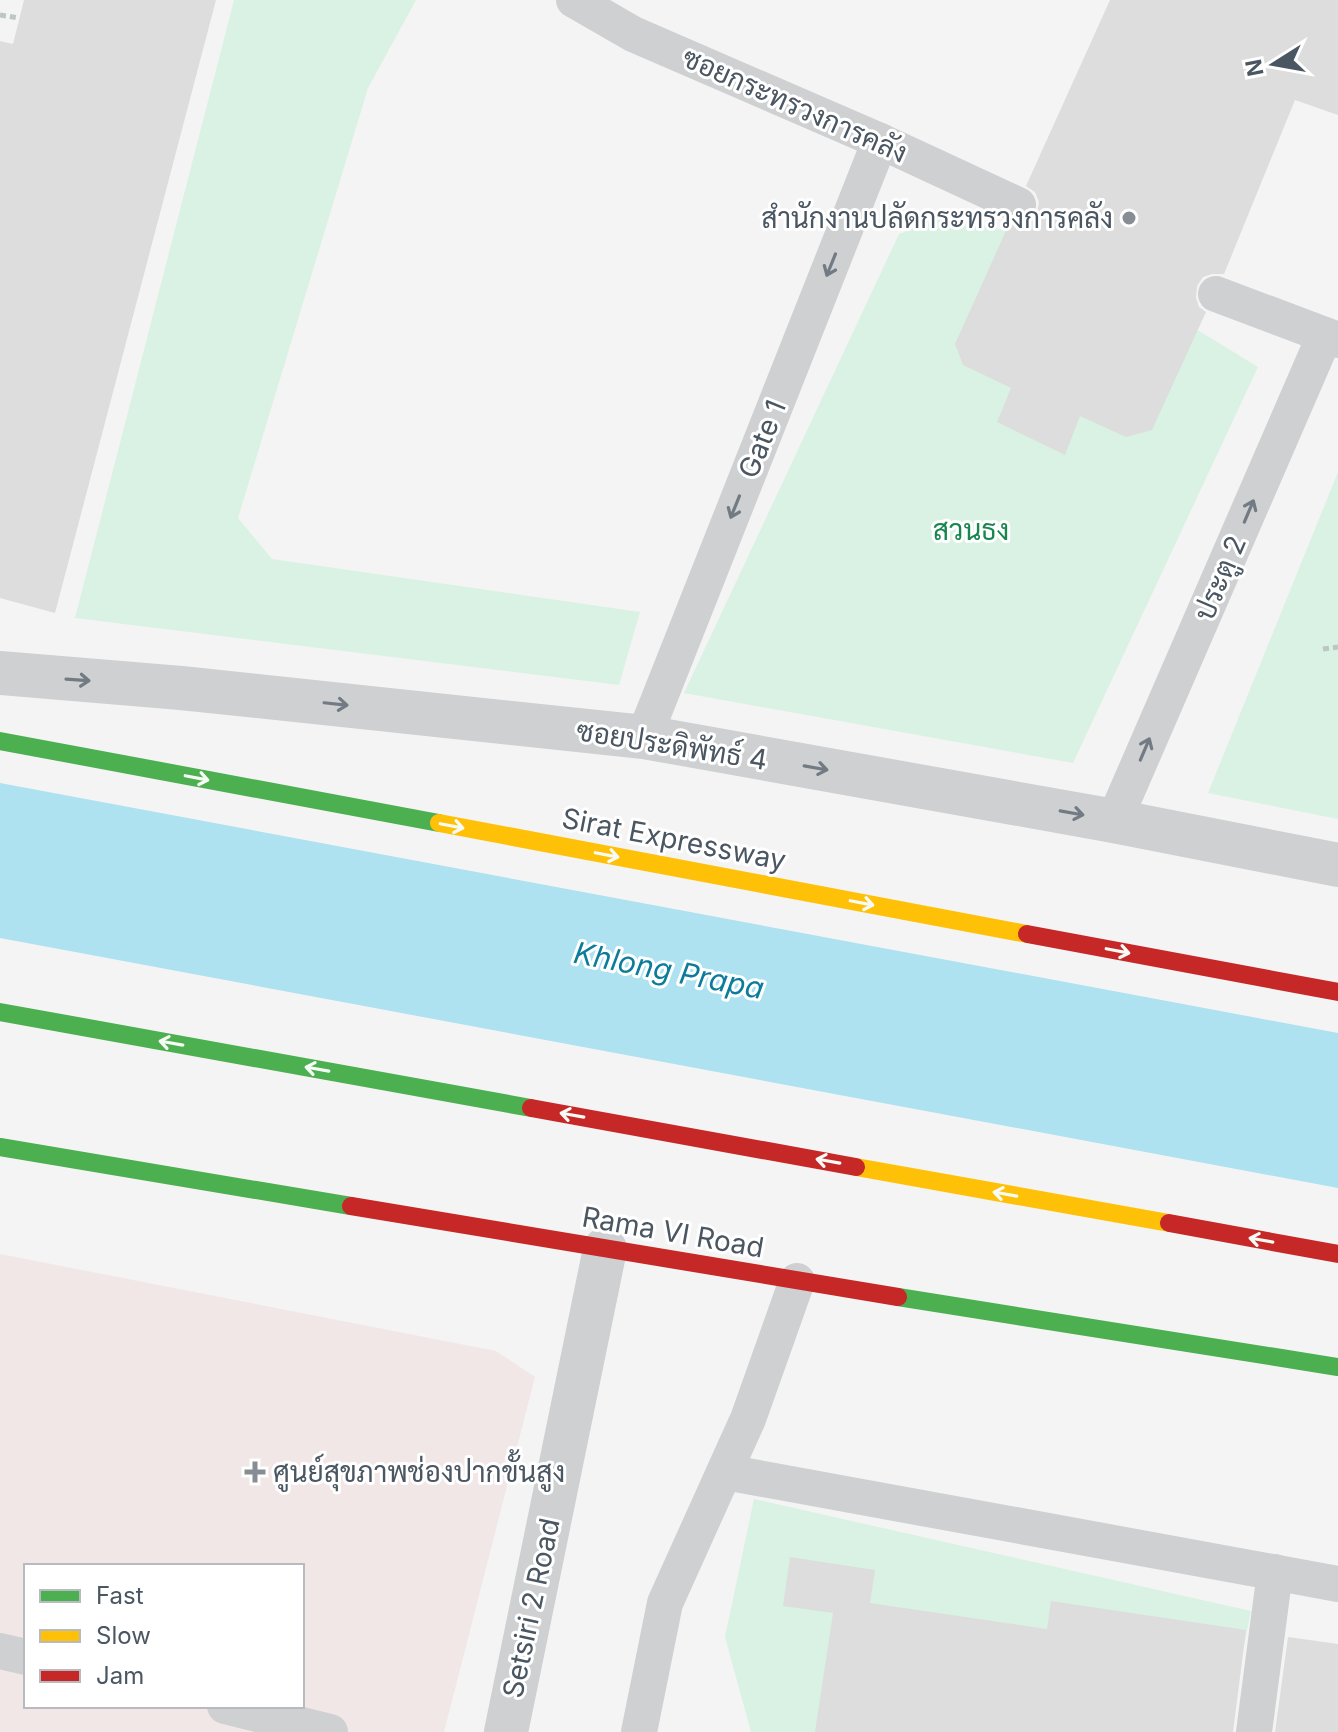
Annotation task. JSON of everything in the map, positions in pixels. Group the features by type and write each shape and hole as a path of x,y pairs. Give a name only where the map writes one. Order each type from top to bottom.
{"main road":[{"name":"Sirat Expressway","path":"0,741 1338,992"},
{"path":"1296,985 1338,984"},
{"path":"0,1012 1338,1254"},
{"name":"Rama VI Road","path":"0,1147 797,1281 1338,1367"}],"street":[{"name":"ซอยประดิพัทธ์ 4","path":"0,673 181,688 644,737 1114,821 1338,865"},
{"name":"Setsiri 2 Road","path":"506,1732 605,1249"}],"lane":[{"name":"ซอยกระทรวงการคลัง","path":"574,0 633,34 880,141 1018,205"},
{"name":"Gate 1","path":"644,737 880,141"},
{"path":"1216,294 1332,338"},
{"name":"ประตู 2","path":"1114,821 1332,338"},
{"path":"639,1732 665,1603 748,1419 797,1281"},
{"path":"725,1472 1338,1584"},
{"path":"1254,1732 1275,1572"},
{"path":"0,1651 24,1657"},
{"path":"233,1708 330,1732"}],"path":[{"path":"0,15 19,18"},
{"path":"1323,649 1338,647"}],"shaded area":[{"name":"ศูนย์สุขภาพช่องปากขั้นสูง","path":"0,1254 496,1351 535,1377 444,1732 0,1732"}],"green space":[{"path":"234,0 416,0 368,88 238,518 272,559 640,612 619,685 75,618"},
{"name":"สวนธง","path":"950,215 1006,231 1196,329 1258,367 1073,763 684,693 899,234"},
{"path":"1338,472 1338,819 1208,793"},
{"path":"754,1499 1251,1611 1227,1732 751,1732 725,1637"}],"water":[{"name":"Khlong Prapa","path":"0,783 1338,1033 1338,1188 0,938"}],"building":[{"path":"24,0 216,0 55,613 0,598 0,41 13,44"},
{"name":"สำนักงานปลัดกระทรวงการคลัง","path":"1110,0 1338,0 1338,115 1295,100 1224,274 1203,277 1197,286 1199,307 1206,312 1152,430 1126,437 1080,416 1065,455 997,422 1011,388 963,365 955,344 1009,224 1021,226 1037,214 1039,202 1035,192 1026,186"},
{"path":"790,1557 875,1570 870,1603 1047,1629 1051,1601 1246,1630 1233,1732 815,1732 833,1613 783,1606"},
{"path":"1288,1637 1338,1644 1338,1732 1275,1732"}],"traffic: fast":[{"path":"0,741 439,823"},
{"path":"0,1012 531,1108"},
{"path":"0,1147 351,1206"},
{"path":"898,1297 1338,1367"}],"traffic: slow":[{"path":"439,823 1027,934"},
{"path":"856,1167 1169,1223"}],"traffic: jam":[{"path":"1027,934 1338,992"},
{"path":"531,1108 856,1167"},
{"path":"351,1206 898,1297"},
{"path":"1169,1223 1338,1254"}],"place":[{"name":"สำนักงานปลัดกระทรวงการคลัง","path":"1129,218"},
{"name":"ศูนย์สุขภาพช่องปากขั้นสูง","path":"255,1472"}]}
